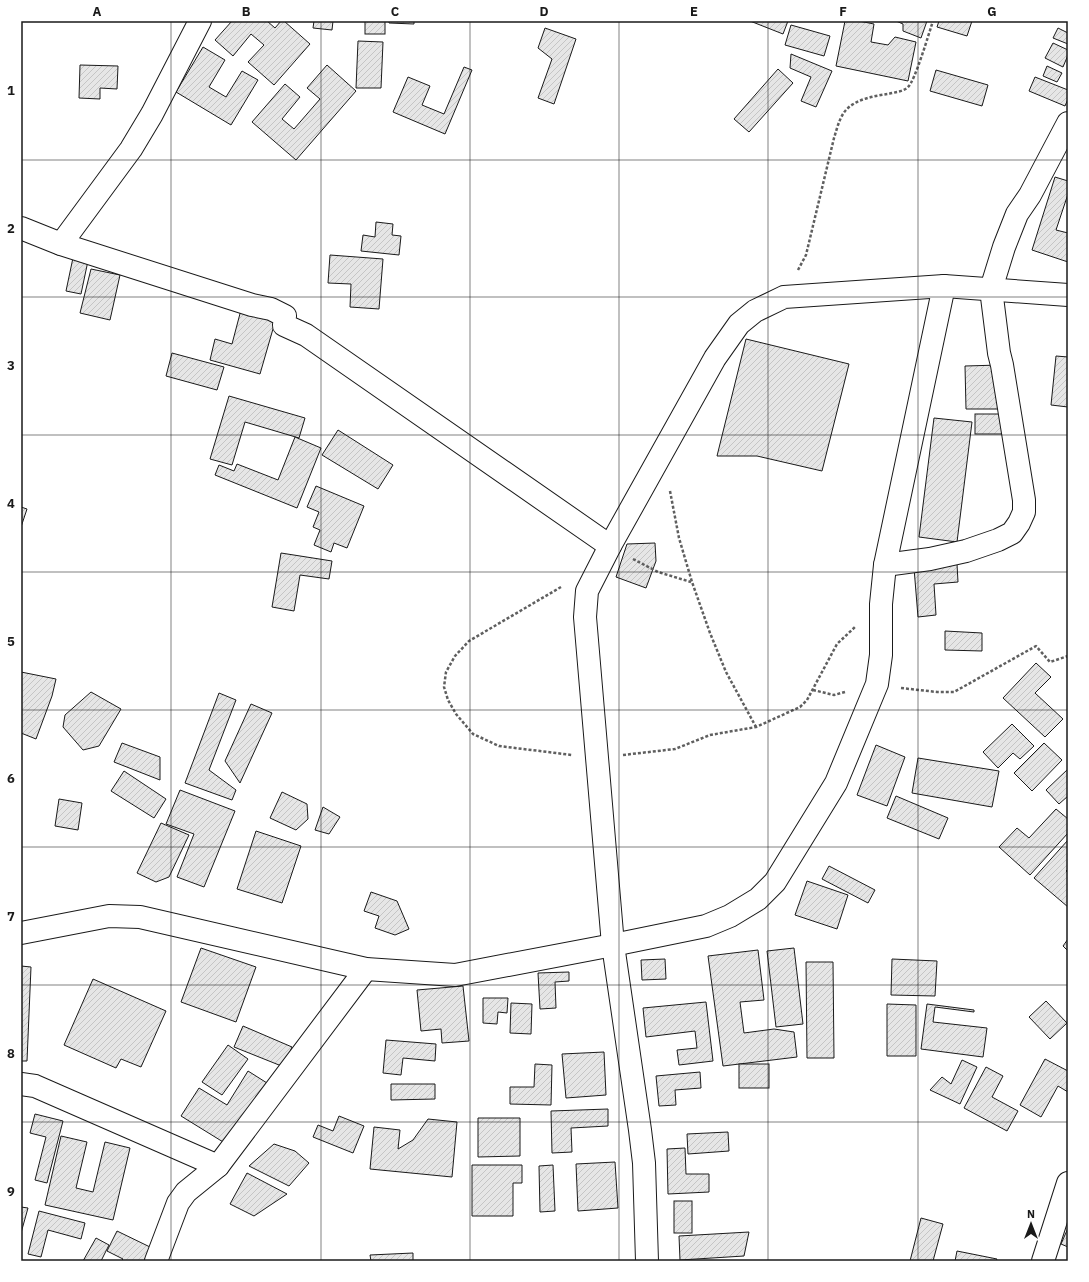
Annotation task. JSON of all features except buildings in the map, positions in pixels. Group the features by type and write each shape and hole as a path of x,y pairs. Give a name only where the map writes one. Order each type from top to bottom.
{"street":[{"path":"62,244 131,149 152,114 200,21"},
{"path":"885,565 966,551 998,540 1012,533 1019,524 1024,512 1024,500 999,353 991,289 1004,247 1017,214 1030,195 1068,123"},
{"path":"21,228 62,244 252,305 271,309 285,316 284,325 306,335 610,546"},
{"path":"21,932 109,916 140,917 366,969 455,975 706,926 730,916 758,899 775,882 836,783 877,684 881,655 881,604 885,565 944,286"},
{"path":"647,1261 644,1163 613,945 585,616 587,591 610,546 715,358 739,324 755,311 784,297 944,286 1068,295"},
{"path":"156,1261 178,1203 186,1192 218,1166 366,969"},
{"path":"21,1084 35,1086 218,1166"},
{"path":"1043,1261 1068,1183"}],"path":[{"path":"784,297 806,255 834,138 839,123 846,111 854,104 877,96 902,92 909,86 915,74 933,21"},
{"path":"670,489 679,538 692,582 710,633 726,672 756,727"},
{"path":"610,546 658,572 692,582"},
{"path":"568,584 470,641 455,656 446,672 444,687 448,700 456,714 473,734 499,746 597,758 675,749 710,735 756,727 800,707 807,700 813,690 837,644 881,604"},
{"path":"813,690 834,695 877,684 937,692 954,692 1036,646 1050,662 1068,656"}]}
